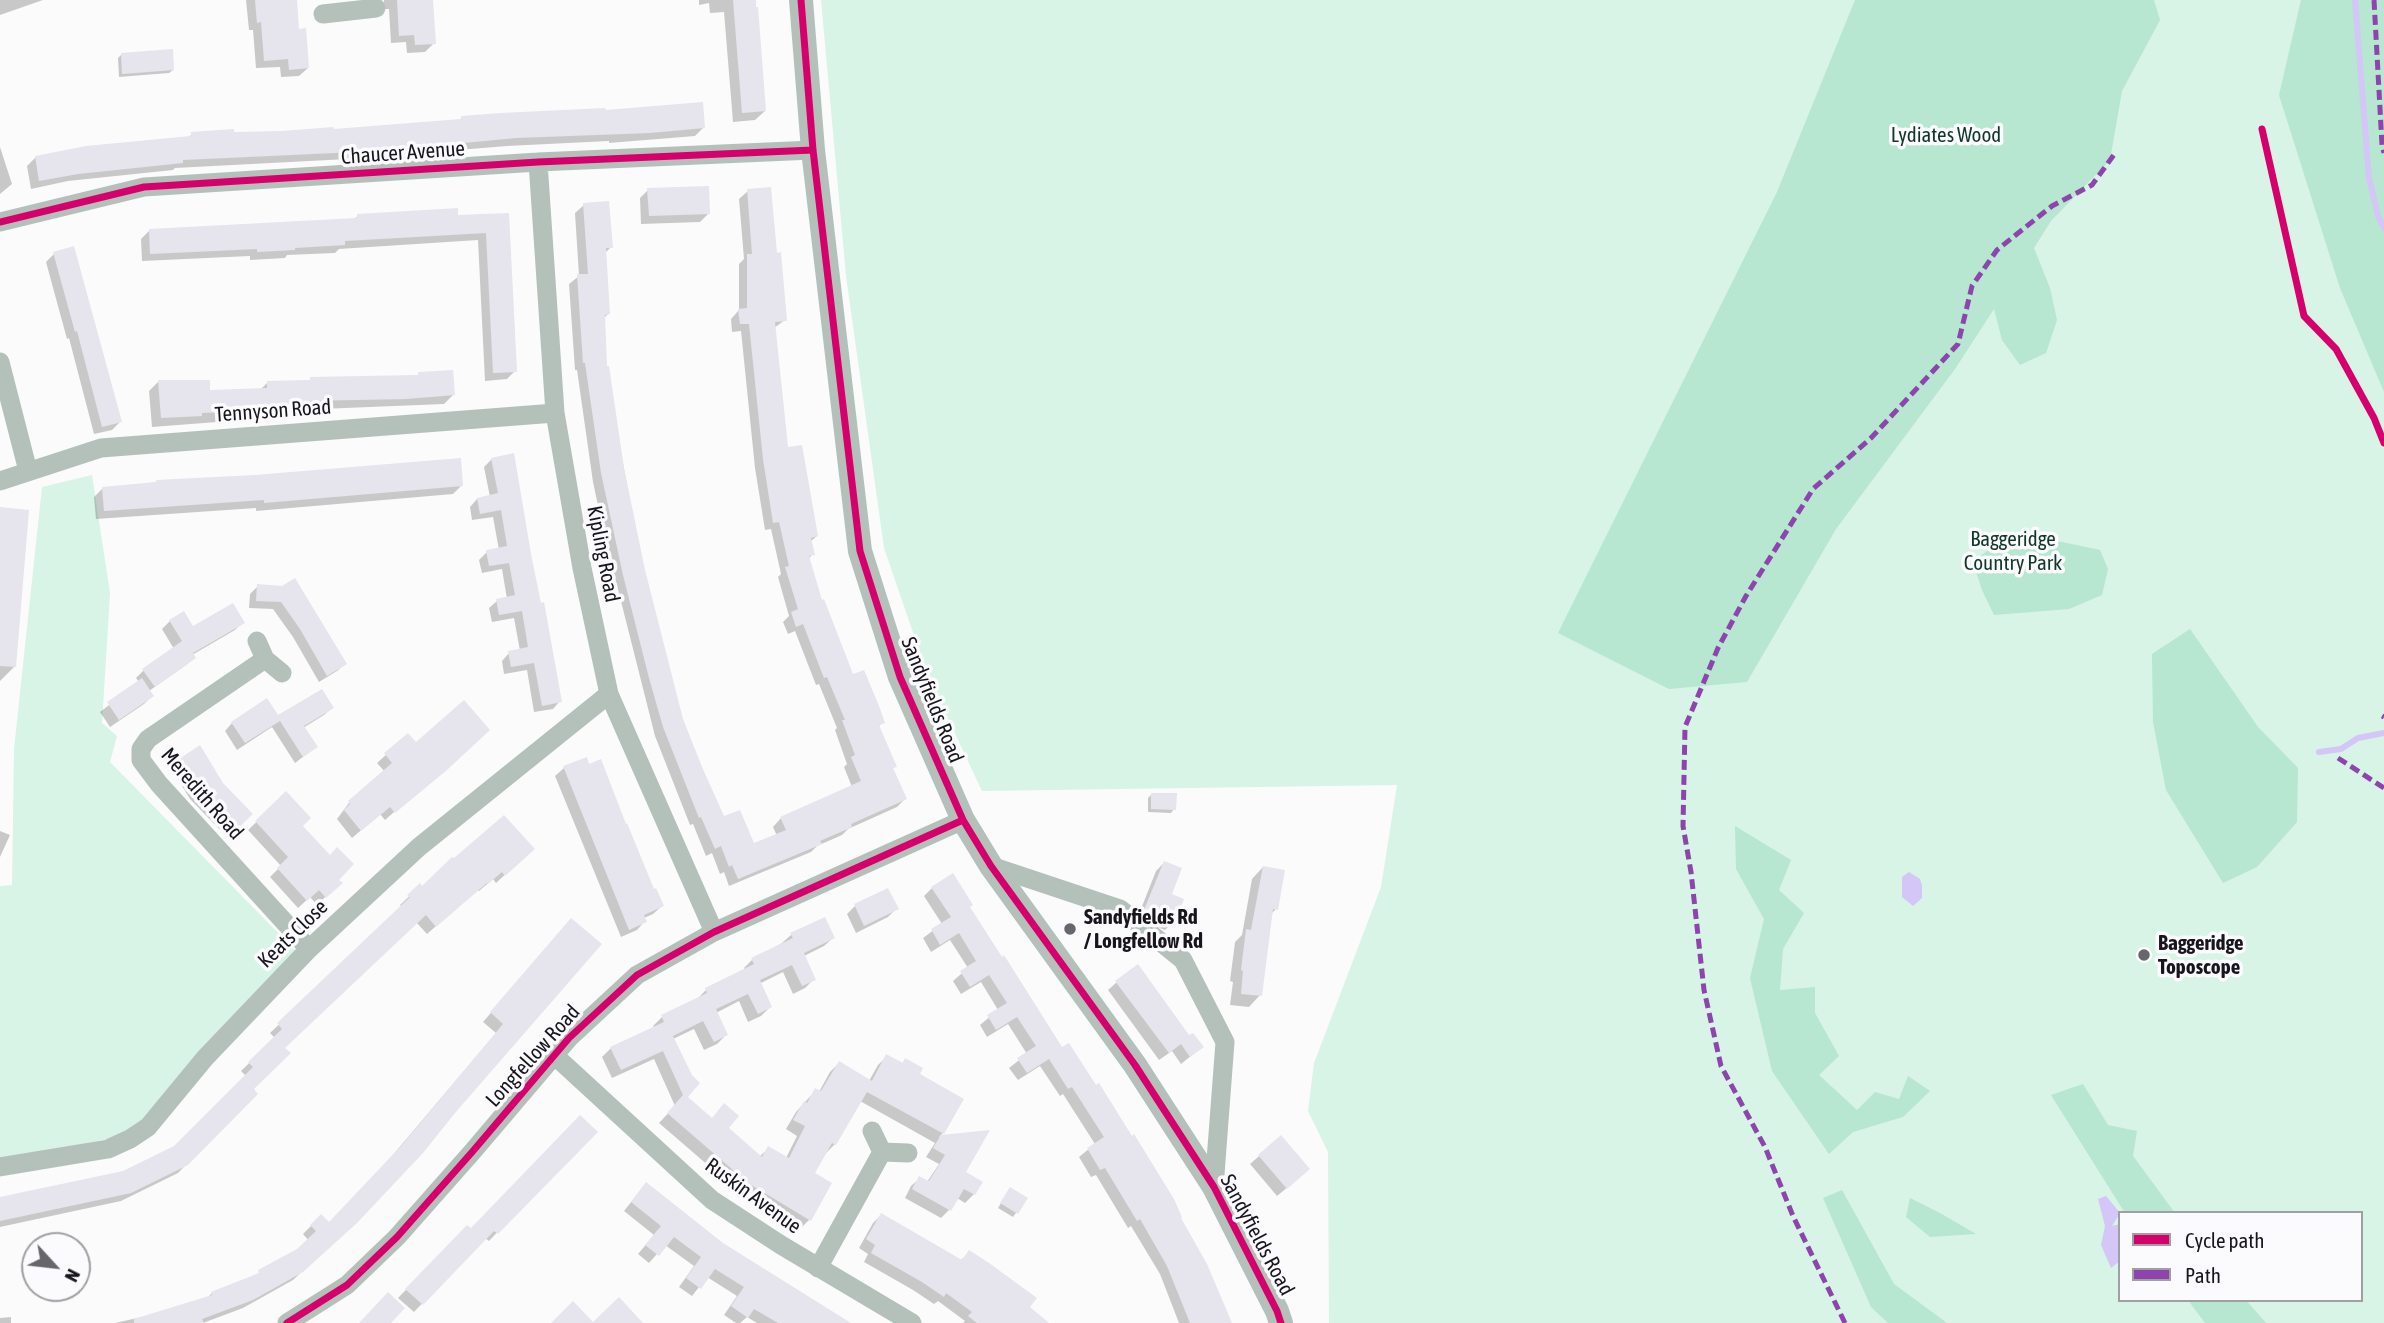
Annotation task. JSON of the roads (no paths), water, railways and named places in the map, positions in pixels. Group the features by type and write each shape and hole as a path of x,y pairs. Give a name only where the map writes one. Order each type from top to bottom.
{"street":[{"name":"Sandyfields Road","path":"801,0 813,150 860,551 900,677 963,820 990,866 1135,1065 1214,1187 1281,1323"},
{"path":"323,14 349,5 376,8"},
{"name":"Chaucer Avenue","path":"0,222 144,187 538,162 813,150"},
{"name":"Kipling Road","path":"538,162 555,413 582,568 609,694 714,932"},
{"path":"0,362 28,471"},
{"name":"Tennyson Road","path":"0,481 100,448 555,413"},
{"name":"Meredith Road","path":"282,673 261,650 148,739 141,749 141,760 159,784 309,949"},
{"name":"Keats Close","path":"0,1167 108,1149 148,1127 205,1058 309,949 419,847 609,694"},
{"name":"Longfellow Road","path":"287,1323 347,1285 397,1237 554,1055 596,1011 637,975 714,932 963,820"},
{"path":"990,866 1120,909 1183,960 1225,1042 1214,1187"},
{"name":"Ruskin Avenue","path":"554,1055 712,1200 818,1268 912,1323"},
{"path":"872,1131 882,1152"},
{"path":"818,1268 882,1152"},
{"path":"882,1152 908,1153"}],"waterway":[{"path":"2355,0 2369,178 2378,216 2384,228"},
{"path":"2319,752 2341,749 2358,738 2384,733"}],"place":[{"name":"Sandyfields Rd / Longfellow Rd","path":"1070,929"},
{"name":"Baggeridge Toposcope","path":"2144,955"}],"park label":[{"name":"Lydiates Wood","path":"1946,135"},
{"name":"Baggeridge Country Park","path":"2013,551"}]}
